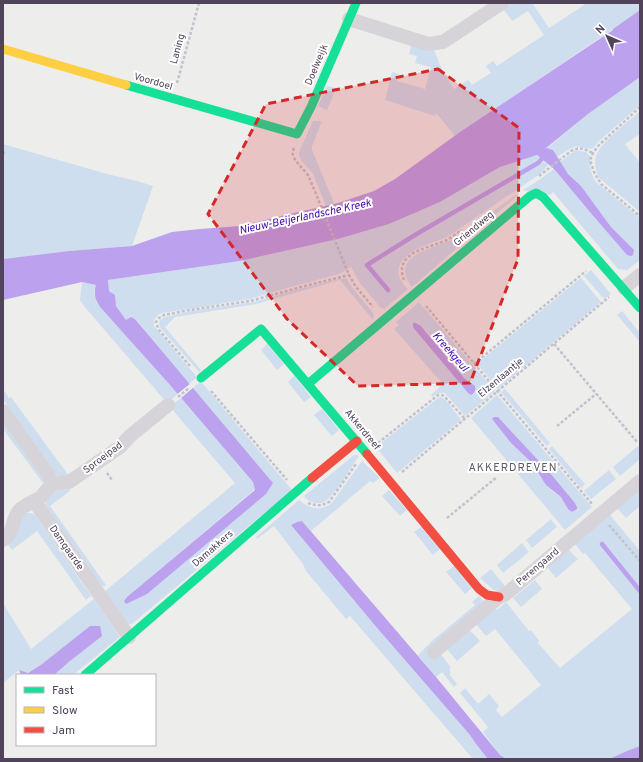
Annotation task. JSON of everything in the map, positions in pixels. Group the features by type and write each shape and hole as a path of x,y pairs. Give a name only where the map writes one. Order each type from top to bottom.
{"street":[{"name":"Doelweijk","path":"297,134 311,107 356,3"},
{"path":"349,19 428,44 443,42 502,3"},
{"name":"Voordoel","path":"3,49 297,134"},
{"name":"Griendweg","path":"308,384 530,196 536,194 543,197 640,308"},
{"path":"623,288 640,275"},
{"name":"Akkerdreef","path":"201,378 261,329 357,441 473,582 490,597 499,597"},
{"name":"Sproeipad","path":"52,484 69,482 72,480 120,447 130,436 168,405"},
{"path":"3,411 48,474 52,484 40,498 21,508 11,531 3,540"},
{"name":"Damakkers","path":"86,674 357,441"},
{"name":"Perengaard","path":"434,652 499,597 506,594 640,481"},
{"name":"Damgaarde","path":"34,502 129,637"}],"path":[{"name":"Laning","path":"173,99 199,3"},
{"path":"640,108 599,145 590,160 594,172 601,184 640,216"},
{"path":"297,134 292,153 294,160 310,177 349,275 356,286 384,320"},
{"path":"536,179 575,148 581,148 593,153"},
{"path":"462,230 446,240 415,252 407,258 402,267 402,274 405,281 640,561"},
{"path":"474,364 599,260"},
{"name":"Elzenlaantje","path":"390,481 623,288"},
{"path":"554,344 638,443"},
{"path":"168,405 193,385"},
{"path":"557,426 596,394"},
{"path":"447,518 497,477"}],"highlighted area":[{"path":"438,69 519,128 518,259 470,383 358,386 287,319 208,214 266,104"}],"shaded area":[{"path":"512,3 532,3 549,28 584,5 583,3 640,3 640,10 455,136 436,113 435,116 385,100 392,72 398,74 397,81 425,89 431,67 415,63 417,56 409,54 412,43 434,50 443,72 454,89 468,80 472,85 491,73 486,66 493,61 497,66 544,35 528,11 512,21 503,9"},
{"path":"640,77 640,105 597,143 594,148 589,149 574,147 557,157 553,150 546,149 588,114"},
{"path":"327,86 336,88 327,110 318,106"},
{"path":"640,111 640,134 625,144 640,163 640,212 599,178 595,164 597,154 604,143"},
{"path":"313,121 322,121 312,146 312,150 334,203 326,206 313,174 299,155"},
{"path":"3,144 153,186 132,246 69,251 3,259"},
{"path":"576,150 586,152 590,156 590,167 597,183 640,218 640,260 627,270 618,269 553,192 550,195 523,190 554,169 566,184 611,227 581,186 559,163"},
{"path":"537,155 542,159 380,255 414,238 539,163 545,162 548,165 540,174 452,234 417,249 403,259 399,266 399,274 402,282 408,289 384,309 380,307 359,282 351,267 339,274 250,299 159,314 154,320 154,326 196,376 196,378 189,384 136,319 131,317 126,320 116,306 115,295 109,291 108,280 240,261 338,239 389,224 440,202 500,167"},
{"path":"518,195 412,287 406,276 405,267 409,260 417,254 455,238"},
{"path":"591,270 611,294 604,299 584,276"},
{"path":"344,278 347,279 374,314 373,320 340,280 256,304 175,317 165,327 201,370 200,373 161,329 159,323 160,320 165,317 192,311 254,302"},
{"path":"581,278 601,302 498,389 479,366 479,362"},
{"path":"82,282 96,285 94,293 97,303 178,394 167,403 84,306 80,300"},
{"path":"419,302 495,391 465,416 445,393 438,393 432,397 431,395 443,384 394,329 399,325 396,322","holes":["417,323 465,379 472,395 468,393 416,331"]},
{"path":"622,311 640,333 640,342 617,315"},
{"path":"267,344 284,364 277,370 261,350"},
{"path":"294,376 311,397 304,402 288,382"},
{"path":"200,382 292,490 133,623 128,625 104,592 235,483 170,407 181,398 253,482 255,489 124,601 273,483 193,388"},
{"path":"3,389 9,398 11,397 69,476 58,478 3,399"},
{"path":"505,389 550,443 547,446 501,392"},
{"path":"497,395 592,507 565,530 471,418","holes":["498,417 575,503 577,509 572,512 561,497 551,490 540,477 531,462 511,443 492,419"]},
{"path":"440,397 446,400 461,420 397,473 376,447"},
{"path":"322,409 339,430 332,436 314,415"},
{"path":"3,421 41,474 44,480 43,483 3,429"},
{"path":"552,446 585,484 581,488 549,449"},
{"path":"638,446 640,449 640,459 620,476 613,467"},
{"path":"354,455 359,456 328,499 324,502 318,503 308,500 304,496"},
{"path":"362,461 380,478 373,483 370,481 311,531 302,521 297,522 292,526 378,629 470,735 488,759 473,759 350,616 346,619 306,571 303,564 274,526 257,539 256,537 299,500 313,508 322,508 330,504"},
{"path":"609,470 616,479 591,499 584,491"},
{"path":"71,490 50,506 106,585 101,588 45,506 46,500 54,491"},
{"path":"389,490 407,510 400,516 382,496"},
{"path":"639,490 640,506 626,518 617,508"},
{"path":"27,513 35,515 91,596 86,600 37,531 12,550 7,543 23,515"},
{"path":"610,515 640,551 640,746 609,759 506,759 500,755 483,732 488,727 460,693 465,688 478,704 489,694 499,706 496,710 502,717 541,685 495,629 486,636 474,622 493,610 498,609 506,602 529,631 531,630 539,641 538,643 560,668 632,609 585,553 583,554 575,544"},
{"path":"551,519 557,527 532,548 526,540"},
{"path":"421,527 440,549 433,555 414,532"},
{"path":"522,543 529,552 503,573 497,565"},
{"path":"568,549 578,559 556,578 547,567"},
{"path":"454,566 472,588 465,594 446,572"},
{"path":"491,569 505,586 502,589 494,590 480,578"},
{"path":"535,580 542,589 521,607 513,598"},
{"path":"479,596 487,605 439,652 450,666 450,675 457,684 454,687 442,672 436,677 418,655 432,641 475,605 472,602"},
{"path":"94,599 120,637 74,674 55,674 70,661 90,626 42,664 27,673 19,670 3,683 3,603 31,649"},
{"path":"468,628 480,641 457,661 445,647"}],"water":[{"name":"Nieuw-Beijerlandsche Kreek","path":"640,10 640,77 588,114 546,148 553,150 568,174 581,186 611,227 634,250 633,255 627,255 554,169 537,155 500,167 440,202 389,224 338,239 240,261 108,280 109,291 115,295 116,306 126,320 131,317 135,319 273,483 266,494 147,594 126,604 124,601 127,597 255,490 253,482 170,385 101,308 96,298 96,285 82,282 3,300 3,259 69,251 132,246 172,232 240,226 338,203 374,191 395,179 460,132 613,30"},
{"path":"413,323 421,326 465,379 475,386 475,390 471,395 416,331 413,327"},
{"path":"494,417 498,417 550,473 575,503 577,509 572,512 568,509 561,497 546,485 531,462 511,443 492,419"},
{"path":"302,521 436,677 500,755 506,759 488,759 470,735 378,629 291,525"},
{"path":"90,626 100,626 102,636 55,674 21,674 19,670 28,673 42,664"},
{"path":"640,746 640,759 609,759 627,751"}],"pier":[{"path":"191,383 194,387 180,399 176,395"}],"waterway":[{"path":"388,290 367,265 538,163 542,159"},
{"path":"602,544 640,591"}],"traffic: fast":[{"path":"126,85 297,134 311,107 356,3"},
{"path":"308,384 530,196 536,193 543,197 640,308"},
{"path":"201,378 261,329 367,454"},
{"path":"86,674 312,478"}],"traffic: slow":[{"path":"3,49 126,85"}],"traffic: jam":[{"path":"312,478 357,441"},
{"path":"367,454 479,589 487,595 499,597"}],"district":[{"name":"AKKERDREVEN","path":"513,468"}],"water label":[{"name":"Kreekgeul","path":"450,352"}]}
